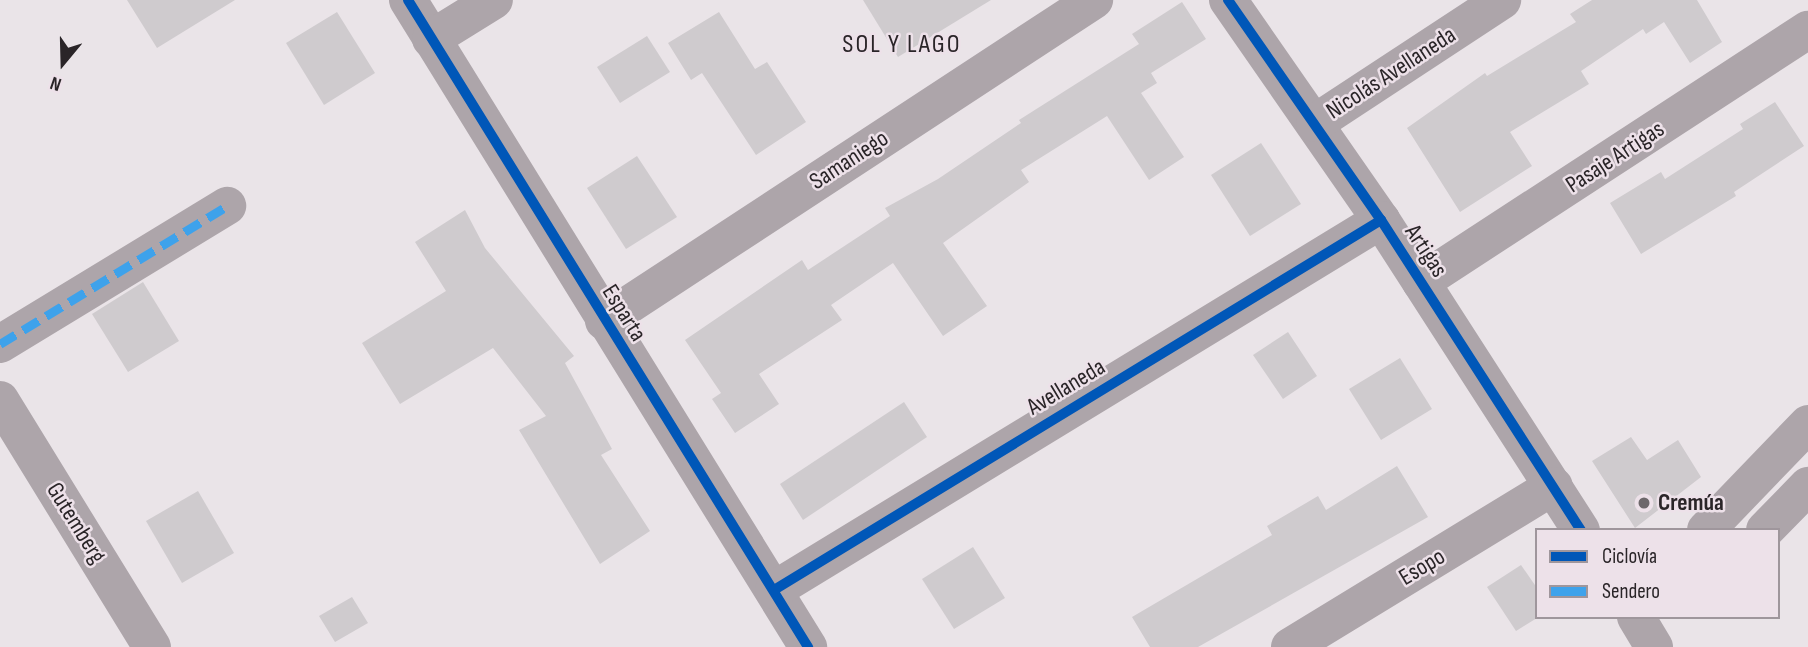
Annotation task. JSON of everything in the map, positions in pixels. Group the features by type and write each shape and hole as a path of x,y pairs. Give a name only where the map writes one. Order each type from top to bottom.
{"street":[{"name":"Esparta","path":"408,0 808,647"},
{"path":"431,39 494,0"},
{"name":"Samaniego","path":"604,321 1094,0"},
{"name":"Artigas","path":"1228,0 1381,220 1580,528"},
{"name":"Nicolás Avellaneda","path":"1315,123 1502,0"},
{"name":"Pasaje Artigas","path":"1421,282 1808,30"},
{"path":"0,344 227,206"},
{"name":"Avellaneda","path":"774,590 1381,220"},
{"name":"Gutemberg","path":"0,400 152,647"},
{"path":"1708,528 1808,424"},
{"name":"Esopo","path":"1290,647 1554,486"},
{"path":"1767,528 1808,486"}],"building":[{"path":"127,0 235,0 157,48"},
{"path":"863,0 991,0 898,57"},
{"path":"1592,0 1697,0 1722,42 1690,63 1664,22 1646,34 1643,29 1581,71 1589,84 1510,132 1532,166 1460,212 1407,128 1485,73 1487,76 1576,22 1570,14"},
{"path":"1182,2 1206,39 1151,73 1157,83 1141,93 1184,157 1149,180 1107,116 1021,170 1029,182 943,243 987,306 943,336 893,263 831,305 842,320 759,374 779,404 735,433 712,399 721,393 685,340 802,260 808,270 890,216 885,208 938,179 1021,123 1019,120 1139,44 1132,34"},
{"path":"337,12 375,73 324,105 286,43"},
{"path":"719,12 755,69 767,62 806,122 756,155 702,73 691,80 668,43"},
{"path":"647,36 670,72 620,103 597,67"},
{"path":"1775,102 1804,146 1734,192 1736,196 1641,254 1610,203 1661,172 1665,179 1743,129 1740,124"},
{"path":"1261,143 1301,204 1250,236 1211,175"},
{"path":"637,156 677,217 626,249 587,188"},
{"path":"465,210 485,248 574,356 565,363 612,449 601,455 650,531 600,564 519,430 546,416 493,348 400,404 362,343 446,291 415,242"},
{"path":"143,282 179,341 128,372 92,314"},
{"path":"1288,332 1317,376 1283,399 1253,355"},
{"path":"1400,358 1432,409 1381,440 1349,389"},
{"path":"904,402 927,437 803,520 780,484"},
{"name":"Cremúa","path":"1631,437 1647,460 1678,440 1701,477 1635,528 1592,461"},
{"path":"1397,466 1428,517 1198,647 1150,647 1132,617 1272,535 1267,526 1318,496 1326,510"},
{"path":"198,491 234,553 182,583 146,521"},
{"path":"973,547 1005,598 954,629 922,579"},
{"path":"1521,565 1535,585 1535,619 1516,631 1487,587"},
{"path":"352,597 368,623 335,642 319,616"}],"marked path":[{"path":"0,344 227,206"}],"cycle path":[{"path":"408,0 808,647"},
{"path":"1228,0 1381,220 1580,528"},
{"path":"774,590 1381,220"}],"place":[{"name":"Cremúa","path":"1644,503"}],"district":[{"name":"SOL Y LAGO","path":"902,45"}]}
